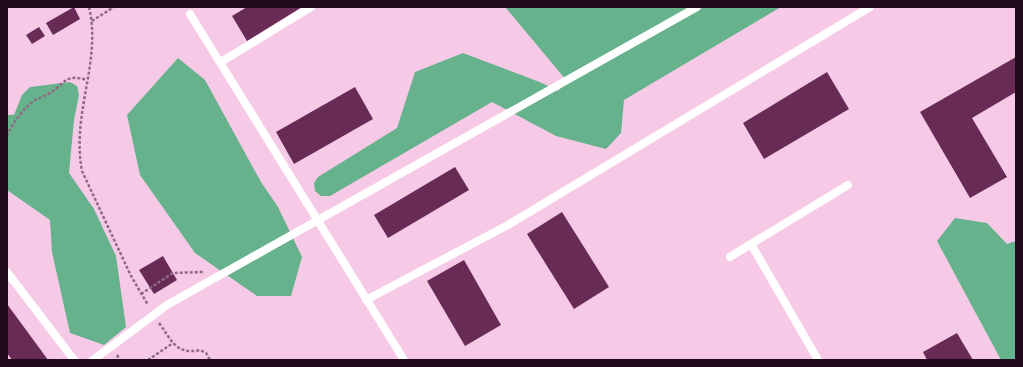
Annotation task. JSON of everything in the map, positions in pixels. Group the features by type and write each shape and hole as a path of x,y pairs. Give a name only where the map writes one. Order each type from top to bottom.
{"lane":[{"path":"221,62 311,7"},
{"path":"94,360 167,305 697,7"},
{"path":"366,300 508,225 870,7"},
{"path":"190,14 404,360"},
{"path":"730,257 848,185"},
{"path":"751,244 818,360"},
{"path":"7,272 74,360"}],"path":[{"path":"88,7 92,21 90,63 80,119 79,139 82,171 104,222 141,294 173,273 208,271"},
{"path":"92,21 114,7"},
{"path":"7,136 16,120 34,101 53,91 67,79 77,78 87,80"},
{"path":"153,315 173,343 180,349 188,352 200,350 206,353 210,360"},
{"path":"148,360 173,343"}],"green space":[{"path":"505,7 781,7 624,100 621,133 606,149 556,136 492,102 330,196 321,196 315,191 314,183 318,177 397,128 415,72 463,53 542,83 558,91 567,81"},
{"path":"178,58 205,80 261,182 278,207 302,257 291,296 257,296 195,253 140,175 127,115"},
{"path":"70,82 77,86 79,95 74,120 69,173 94,209 116,256 126,327 104,345 70,333 52,252 50,220 7,190 7,115 14,115 22,95 30,87"},
{"path":"955,218 987,223 1007,244 1016,241 1016,360 1001,360 937,241"}],"building":[{"path":"74,7 80,19 53,35 46,23"},
{"path":"247,7 302,7 247,41 232,16"},
{"path":"39,27 45,36 32,44 26,35"},
{"path":"1016,57 1016,92 972,118 1007,177 970,198 920,112"},
{"path":"827,72 849,109 764,159 743,123"},
{"path":"355,87 373,119 294,164 276,132"},
{"path":"455,167 469,190 388,238 374,215"},
{"path":"562,212 609,287 574,309 527,234"},
{"path":"163,256 177,280 154,294 139,270"},
{"path":"464,260 501,325 465,346 427,281"},
{"path":"7,304 48,360 12,360 7,353"},
{"path":"957,333 973,360 927,360 923,352"}]}
